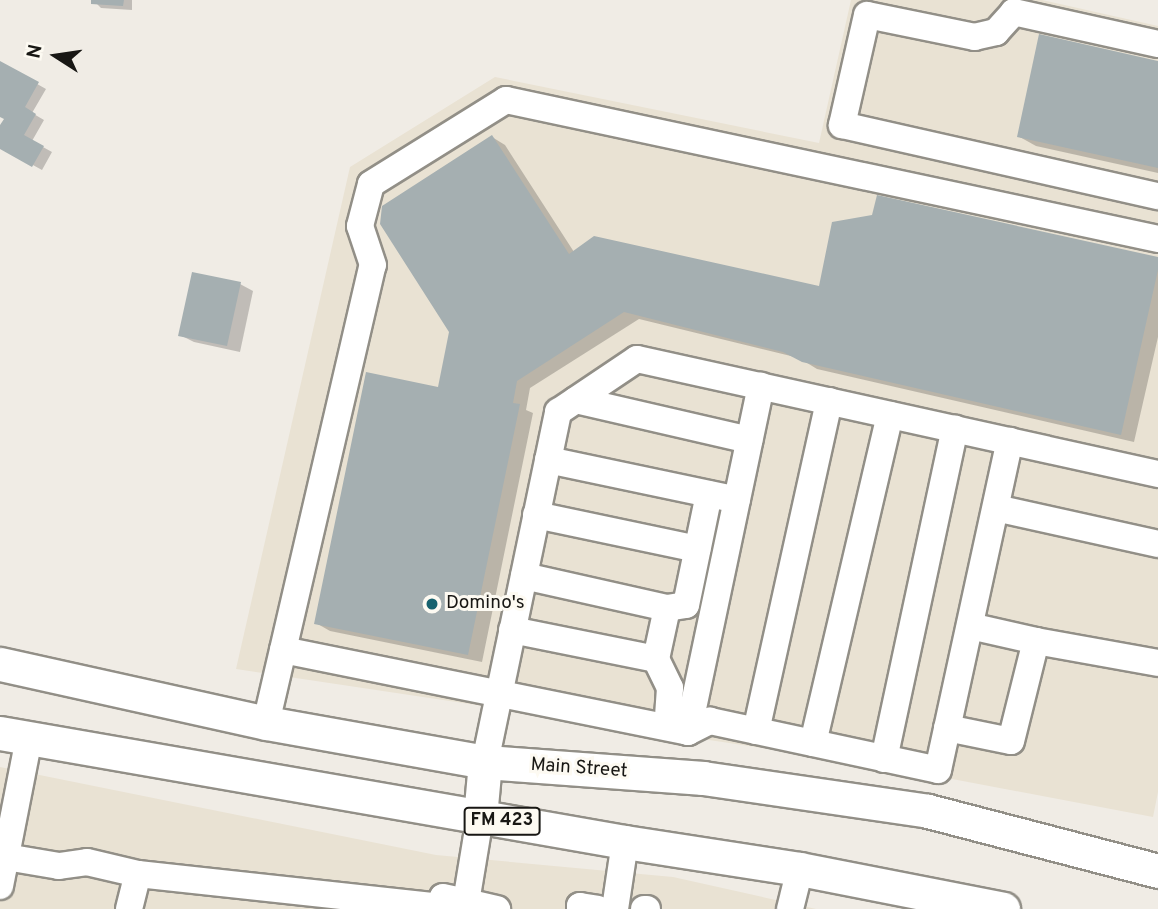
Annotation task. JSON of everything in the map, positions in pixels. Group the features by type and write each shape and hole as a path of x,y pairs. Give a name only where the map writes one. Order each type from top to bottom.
{"main road":[{"name":"Main Street","path":"0,664 265,723 485,762 703,778 928,811 1158,871"},
{"name":"FM 423","path":"14,736 625,842 800,869 944,903 1003,909"},
{"path":"480,817 485,762"}],"lane":[{"path":"1158,44 1014,12 996,32 975,37 867,15 842,125 1158,196"},
{"path":"265,723 373,265 360,226 371,184 506,100 1158,239"},
{"path":"485,762 558,412 637,359 1158,474"},
{"path":"678,730 713,610 761,386"},
{"path":"576,400 750,440"},
{"path":"756,731 829,401"},
{"path":"813,743 890,415"},
{"path":"884,759 956,429"},
{"path":"928,811 1010,442"},
{"path":"548,460 737,500"},
{"path":"678,730 670,688 656,659 697,549 709,494"},
{"path":"996,508 1158,544"},
{"path":"536,515 697,549"},
{"path":"524,576 676,606 713,610"},
{"path":"970,626 1158,663"},
{"path":"512,630 656,659"},
{"path":"947,728 1011,741 1036,641"},
{"path":"283,650 678,730 710,721 939,770"},
{"path":"0,886 14,736"},
{"path":"449,906 480,817"},
{"path":"615,909 625,842"},
{"path":"4,856 59,866 87,862 138,874 378,905 497,909"},
{"path":"790,909 800,869"},
{"path":"129,909 138,874"},
{"path":"580,909 580,906 598,909"}],"shaded area":[{"path":"851,0 1042,0 1158,26 1158,792 1153,817 889,767 236,669 350,167 495,77 819,143"},
{"path":"0,767 436,855 673,877 816,909 0,909"}],"building":[{"path":"91,0 124,0 123,6 91,4"},
{"path":"1039,34 1158,61 1158,168 1017,137"},
{"path":"0,61 39,82 25,107 36,114 24,135 44,146 32,167 0,149 0,125 4,119 0,117"},
{"path":"492,135 569,254 594,236 819,286 832,222 872,215 877,195 1158,257 1158,270 1121,435 802,362 783,352 624,312 517,381 513,403 520,404 468,655 314,624 366,372 438,387 449,332 380,224 382,206"},
{"path":"192,272 241,282 227,346 178,336"}],"place":[{"name":"Domino's","path":"432,604"}]}
